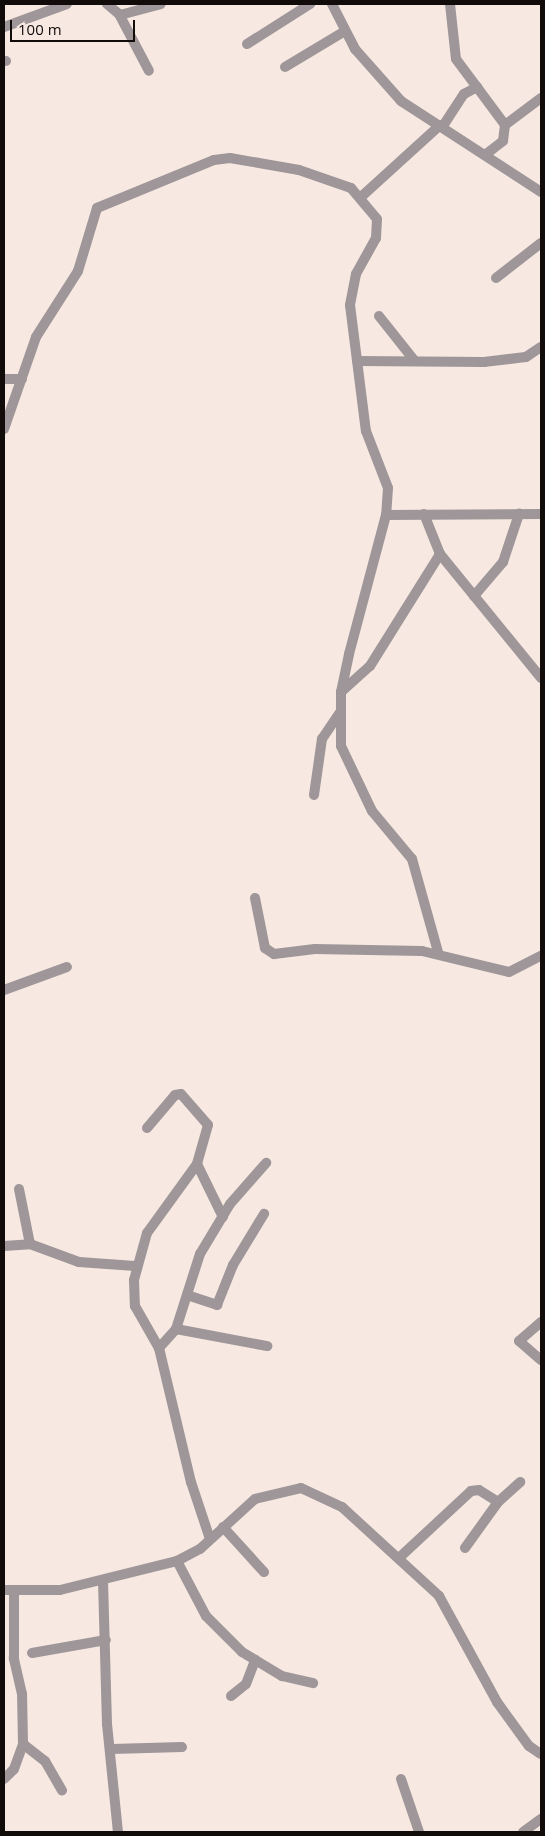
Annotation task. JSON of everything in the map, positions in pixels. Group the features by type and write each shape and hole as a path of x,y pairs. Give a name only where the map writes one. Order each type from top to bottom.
{"street":[{"path":"4,26 67,4"},
{"path":"107,4 118,14 149,71"},
{"path":"118,14 161,4"},
{"path":"247,44 310,4"},
{"path":"332,4 345,31 383,84 401,101 442,125 541,192"},
{"path":"450,4 456,59 505,125 503,140 485,155"},
{"path":"285,67 345,31"},
{"path":"361,197 442,125 464,94 477,87"},
{"path":"505,125 541,98"},
{"path":"4,429 36,337 78,271 93,215 105,203 197,165 230,158 299,170 351,188 361,197 377,219 376,238 350,290 366,431 388,488 386,515 341,692 340,711 344,752 372,811 412,859 438,952"},
{"path":"496,278 541,243"},
{"path":"379,316 414,360"},
{"path":"357,360 414,360 458,364 500,361 526,356 541,347"},
{"path":"4,379 22,380"},
{"path":"424,514 440,554 541,678"},
{"path":"474,596 502,562 519,514"},
{"path":"386,515 541,514"},
{"path":"341,692 370,666 440,554"},
{"path":"314,795 322,739 340,711"},
{"path":"255,898 269,952 438,952 509,972 541,956"},
{"path":"4,990 67,967"},
{"path":"148,1128 175,1095 181,1094 208,1126 208,1138 197,1164 147,1233 135,1266 135,1306 159,1348 191,1482 210,1539"},
{"path":"159,1348 176,1329 200,1254 224,1217 266,1163"},
{"path":"197,1164 224,1217"},
{"path":"19,1189 30,1244"},
{"path":"187,1295 217,1305 233,1265 264,1214"},
{"path":"4,1246 30,1244 78,1262 135,1266"},
{"path":"541,1322 519,1342 541,1360"},
{"path":"176,1329 267,1346"},
{"path":"465,1548 498,1502 520,1482"},
{"path":"4,1779 14,1769 23,1744 22,1694 14,1658 9,1591 60,1590 103,1581 177,1561 210,1539 255,1499 301,1488 342,1507 400,1557 439,1596 497,1702 529,1746 541,1754"},
{"path":"400,1557 471,1491 479,1490 498,1502"},
{"path":"223,1527 264,1572"},
{"path":"177,1561 206,1616 255,1660 282,1676 312,1684"},
{"path":"103,1581 118,1832"},
{"path":"32,1653 106,1640"},
{"path":"231,1696 246,1684 255,1660"},
{"path":"23,1744 46,1761 62,1790"},
{"path":"112,1749 182,1747"},
{"path":"401,1779 419,1832"},
{"path":"523,1832 541,1819"}]}
